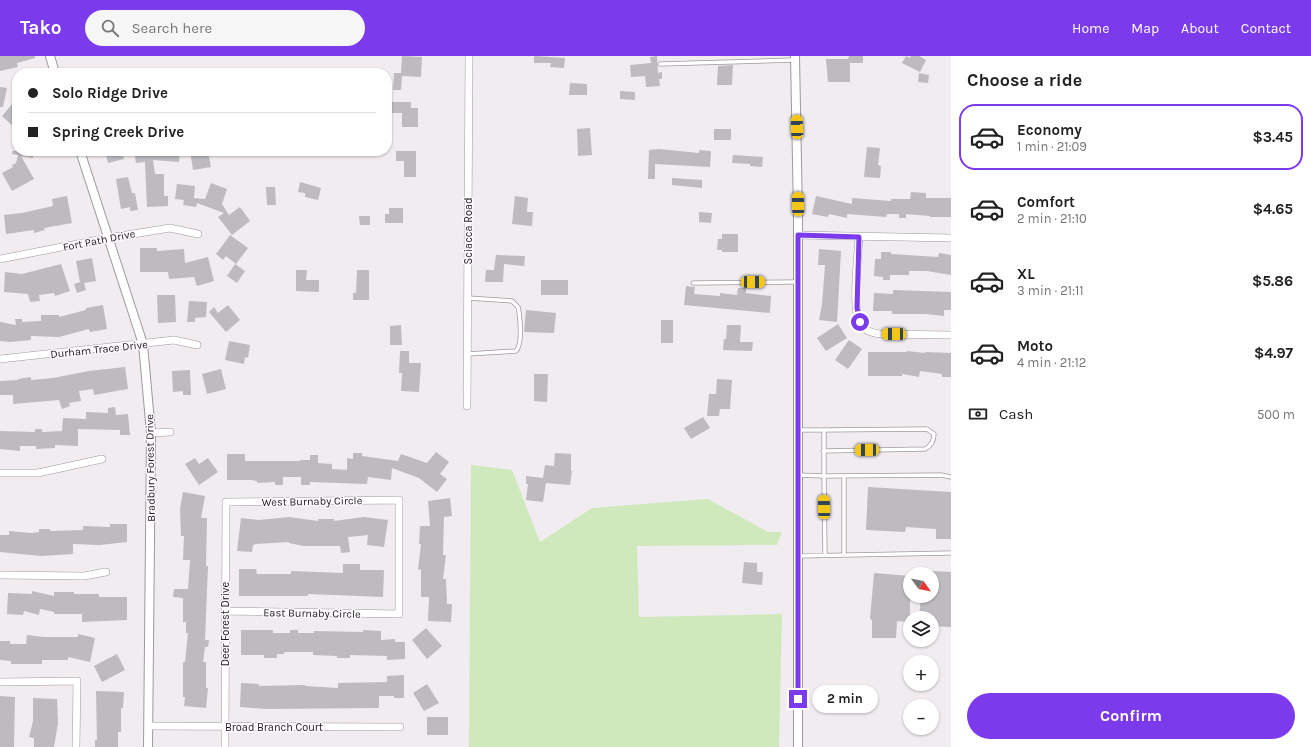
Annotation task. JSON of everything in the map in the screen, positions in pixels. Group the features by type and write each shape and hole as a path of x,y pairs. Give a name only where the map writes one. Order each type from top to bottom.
{"street":[{"path":"50,56 54,68"},
{"name":"Sciacca Road","path":"468,406 469,56"},
{"path":"795,58 799,282 798,747"},
{"name":"Bradbury Forest Drive","path":"82,156 143,344 151,433 148,747"},
{"name":"Fort Path Drive","path":"0,259 108,238 170,228 198,234"},
{"path":"798,235 951,238"},
{"path":"859,237 857,308 863,328 872,333 880,334 951,335"},
{"name":"Durham Trace Drive","path":"0,360 174,340 197,345"},
{"path":"151,433 170,432"},
{"path":"0,473 38,472 102,459"},
{"name":"West Burnaby Circle","path":"226,502 399,500 399,614"},
{"name":"Deer Forest Drive","path":"225,747 226,502"},
{"path":"0,575 84,576 106,572"},
{"name":"East Burnaby Circle","path":"225,611 399,614"},
{"path":"0,682 76,682 76,747"},
{"name":"Broad Branch Court","path":"149,726 400,728"}],"lane":[{"path":"660,64 795,58"},
{"path":"693,283 799,282"},
{"path":"468,298 512,301 518,307 520,325 520,343 519,348 516,351 468,354"},
{"path":"798,430 927,429 934,434 932,443 925,449 824,451"},
{"path":"824,430 825,554"},
{"path":"798,475 941,475 951,477"},
{"path":"844,476 844,554"},
{"path":"798,556 825,554 951,553"}],"green space":[{"path":"471,465 512,470 540,542 592,508 708,499 768,532 782,532 777,545 637,546 639,617 782,614 779,747 469,747"}],"building":[{"path":"0,56 35,56 35,58 17,63 18,67 0,71"},
{"path":"402,56 422,57 421,77 402,76 401,90 393,90 394,73 401,73"},
{"path":"534,56 565,58 564,68 550,67 551,63 534,63"},
{"path":"657,56 658,73 662,72 662,79 659,79 660,86 646,87 645,76 631,77 630,65 651,63 650,57"},
{"path":"849,56 863,56 863,63 850,63 850,82 828,82 826,59 848,59"},
{"path":"906,56 910,58 911,56 919,56 926,60 920,72 902,63"},
{"path":"733,65 732,85 717,85 718,66"},
{"path":"919,73 929,75 928,83 918,82"},
{"path":"570,83 587,84 587,95 569,95"},
{"path":"0,87 7,88 3,107 0,107"},
{"path":"620,91 635,92 635,100 620,99"},
{"path":"392,102 411,102 411,108 418,108 418,127 402,127 402,113 392,113"},
{"path":"12,104 12,125 2,116"},
{"path":"590,128 592,155 578,156 577,129"},
{"path":"714,129 731,129 731,140 714,140"},
{"path":"867,147 880,148 878,165 881,166 880,178 864,177"},
{"path":"659,149 699,153 699,150 711,151 710,167 655,164 655,179 648,179 649,150"},
{"path":"396,151 416,151 416,177 404,177 404,161 396,161"},
{"path":"733,155 763,157 762,167 750,166 750,164 732,163"},
{"path":"18,156 21,156 34,179 12,191 2,173 13,167 12,165 16,163"},
{"path":"21,156 33,156 33,158"},
{"path":"106,156 123,156 124,159 108,163"},
{"path":"135,156 180,156 179,162 153,160 155,174 164,174 164,196 168,196 168,206 147,207 145,162 136,163"},
{"path":"191,156 209,156 211,167 193,170"},
{"path":"128,177 132,193 135,193 138,210 130,211 130,207 121,209 116,179"},
{"path":"672,178 702,180 702,188 672,185"},
{"path":"300,182 321,188 318,200 305,197 305,193 298,192"},
{"path":"211,183 227,189 222,204 229,215 240,207 250,221 232,235 218,217 224,213 197,203 196,207 183,205 184,200 175,199 177,184 195,186 194,198 205,199"},
{"path":"266,187 275,187 276,205 267,205"},
{"path":"911,192 926,193 926,198 951,198 951,217 930,217 906,214 906,218 899,218 899,214 887,214 886,217 847,214 847,218 829,214 828,217 812,214 816,196 852,204 852,198 891,201 891,199 910,199"},
{"path":"67,196 72,223 44,228 45,230 34,233 34,230 6,234 4,215 22,213 53,206 52,199"},
{"path":"515,196 528,198 527,212 533,212 532,226 512,224"},
{"path":"389,208 403,208 403,223 385,223 385,214 389,214"},
{"path":"699,212 712,213 711,223 699,222"},
{"path":"359,216 370,216 370,225 360,225"},
{"path":"722,234 738,234 738,252 722,252 722,250 717,250 718,239 722,239"},
{"path":"230,235 248,248 236,264 226,256 223,260 216,254"},
{"path":"140,248 157,248 157,251 184,249 185,263 208,257 214,281 197,286 194,277 169,279 168,272 140,272"},
{"path":"819,249 841,251 837,322 819,320 822,304 825,265 818,265"},
{"path":"881,252 938,257 939,253 951,255 951,275 927,271 909,271 909,275 890,275 890,280 883,280 883,277 874,276 875,259 881,259"},
{"path":"496,255 525,256 524,266 504,264 503,282 485,282 486,270 494,270"},
{"path":"92,258 96,281 84,283 86,290 77,293 74,284 80,282 76,261"},
{"path":"61,264 70,291 55,296 54,293 39,295 40,301 30,302 28,294 4,292 5,272 22,274"},
{"path":"235,264 245,271 237,283 227,276"},
{"path":"296,270 307,270 306,280 319,280 319,292 296,291"},
{"path":"357,270 369,270 369,300 353,300 353,293 356,293"},
{"path":"541,280 568,280 568,295 541,295"},
{"path":"686,286 695,287 694,294 720,296 720,293 737,295 738,288 746,288 746,293 771,296 770,313 684,305"},
{"path":"893,290 951,292 951,310 944,310 944,316 926,314 892,314 892,311 873,311 874,293 893,294"},
{"path":"157,295 175,295 176,322 158,323"},
{"path":"189,301 207,302 206,317 195,318 195,322 187,322"},
{"path":"103,305 107,329 90,332 89,329 59,337 31,336 31,340 10,342 0,341 0,322 16,325 15,319 22,319 22,322 41,321 41,315 59,315 59,317 86,310 86,308"},
{"path":"228,305 240,320 226,332 209,312 214,307 218,313"},
{"path":"526,310 556,313 554,333 524,332"},
{"path":"661,320 673,320 673,343 661,343"},
{"path":"838,324 847,338 826,351 817,338"},
{"path":"401,325 402,345 390,345 390,326"},
{"path":"727,325 741,325 740,342 753,342 752,351 723,350 724,339 726,339"},
{"path":"849,340 862,349 848,369 835,360"},
{"path":"229,341 250,345 248,358 245,357 244,364 225,360"},
{"path":"400,351 409,351 409,363 421,363 419,392 401,391 402,373 399,373"},
{"path":"907,351 951,353 951,377 942,377 942,374 920,371 919,377 902,374 902,376 868,376 868,352"},
{"path":"125,367 128,389 94,395 93,389 79,391 81,401 69,403 70,406 62,409 59,400 13,404 13,395 0,395 0,381 18,380 31,377 31,380 53,378 89,371"},
{"path":"221,369 226,389 207,394 202,374"},
{"path":"190,370 191,395 183,395 183,391 173,392 172,371"},
{"path":"534,374 548,374 547,402 534,401"},
{"path":"717,379 732,380 730,409 720,409 719,416 707,416 709,394 716,394"},
{"path":"115,407 116,415 128,414 130,435 120,435 120,430 78,429 78,446 55,445 55,448 36,449 36,446 20,446 20,451 0,449 0,431 35,432 35,429 42,429 42,432 62,431 63,418 86,419 86,412 108,413 108,408"},
{"path":"703,417 710,428 691,439 684,428"},
{"path":"436,452 449,462 440,474 447,479 437,492 419,478 392,468 391,480 368,477 367,484 310,482 310,485 301,485 301,477 283,477 283,485 275,485 275,482 257,483 257,481 252,480 227,480 227,454 245,454 245,461 300,461 310,460 310,455 318,455 318,463 332,464 332,469 347,470 347,458 353,459 353,453 362,453 362,456 398,461 401,454 427,463"},
{"path":"555,453 571,454 572,471 570,485 546,483 543,502 526,500 528,484 526,484 526,476 543,478 545,465 554,466"},
{"path":"195,458 199,464 208,458 218,472 199,485 185,464"},
{"path":"868,487 951,492 951,539 936,539 936,529 906,527 905,532 866,530"},
{"path":"183,492 205,496 201,518 207,518 206,566 208,566 205,640 209,640 208,647 205,647 203,662 206,662 206,688 208,688 206,708 184,706 185,697 183,697 183,662 185,662 188,633 186,633 186,622 183,622 183,598 173,597 174,589 188,589 190,560 183,560 184,536 181,536 180,509"},
{"path":"450,498 452,516 444,517 443,555 446,555 443,579 446,579 447,604 452,604 451,622 428,621 429,597 421,597 421,570 418,569 421,544 419,544 420,526 430,526 428,501"},
{"path":"289,517 318,521 318,519 334,519 334,521 364,517 388,520 384,547 367,545 368,535 348,537 350,552 341,553 340,546 304,546 289,542 256,544 253,545 252,552 237,551 241,518 259,520"},
{"path":"110,524 127,524 127,542 100,545 73,544 73,554 41,556 0,552 0,535 9,535 9,531 31,533 39,532 39,529 50,529 50,531 83,530 83,526 110,527"},
{"path":"744,562 757,563 757,572 763,572 762,585 742,583"},
{"path":"343,564 360,564 360,570 384,570 383,597 308,594 308,596 239,596 239,569 256,569 257,574 291,574 291,571 343,573"},
{"path":"939,571 951,572 951,627 939,626 939,611 920,611 920,603 939,603"},
{"path":"874,573 903,575 903,603 910,603 910,611 903,611 903,621 897,621 896,638 872,638 872,620 870,619"},
{"path":"32,591 54,596 54,592 74,592 74,594 99,594 99,597 127,597 127,620 82,622 82,614 54,614 54,612 40,609 39,615 24,611 23,615 7,614 8,593 32,594"},
{"path":"426,628 442,646 427,659 412,640"},
{"path":"241,630 273,630 273,633 290,633 290,630 298,630 298,633 314,633 314,631 381,631 381,640 395,639 395,642 405,642 405,659 387,660 387,656 350,655 350,658 337,658 337,656 313,655 313,652 284,652 284,654 277,654 277,658 264,658 264,655 241,655"},
{"path":"78,634 95,638 90,662 68,657 68,660 42,660 42,664 11,664 11,661 0,660 0,641 10,641 10,644 26,644 27,635 43,637 78,637"},
{"path":"117,654 125,670 102,682 94,666"},
{"path":"404,675 404,698 379,696 379,708 266,709 240,707 241,683 259,684 259,686 305,685 338,688 338,683 387,682 387,676"},
{"path":"427,684 439,703 424,711 413,693"},
{"path":"96,691 124,692 123,708 121,708 121,732 118,732 118,747 95,747 95,740 97,740"},
{"path":"0,696 15,697 14,747 0,747"},
{"path":"33,698 57,699 58,723 54,747 34,747 34,738 29,737 33,721"},
{"path":"427,717 448,717 448,735 427,735"}],"route":[{"path":"798,699 798,235 859,237 857,308 860,322"}]}
